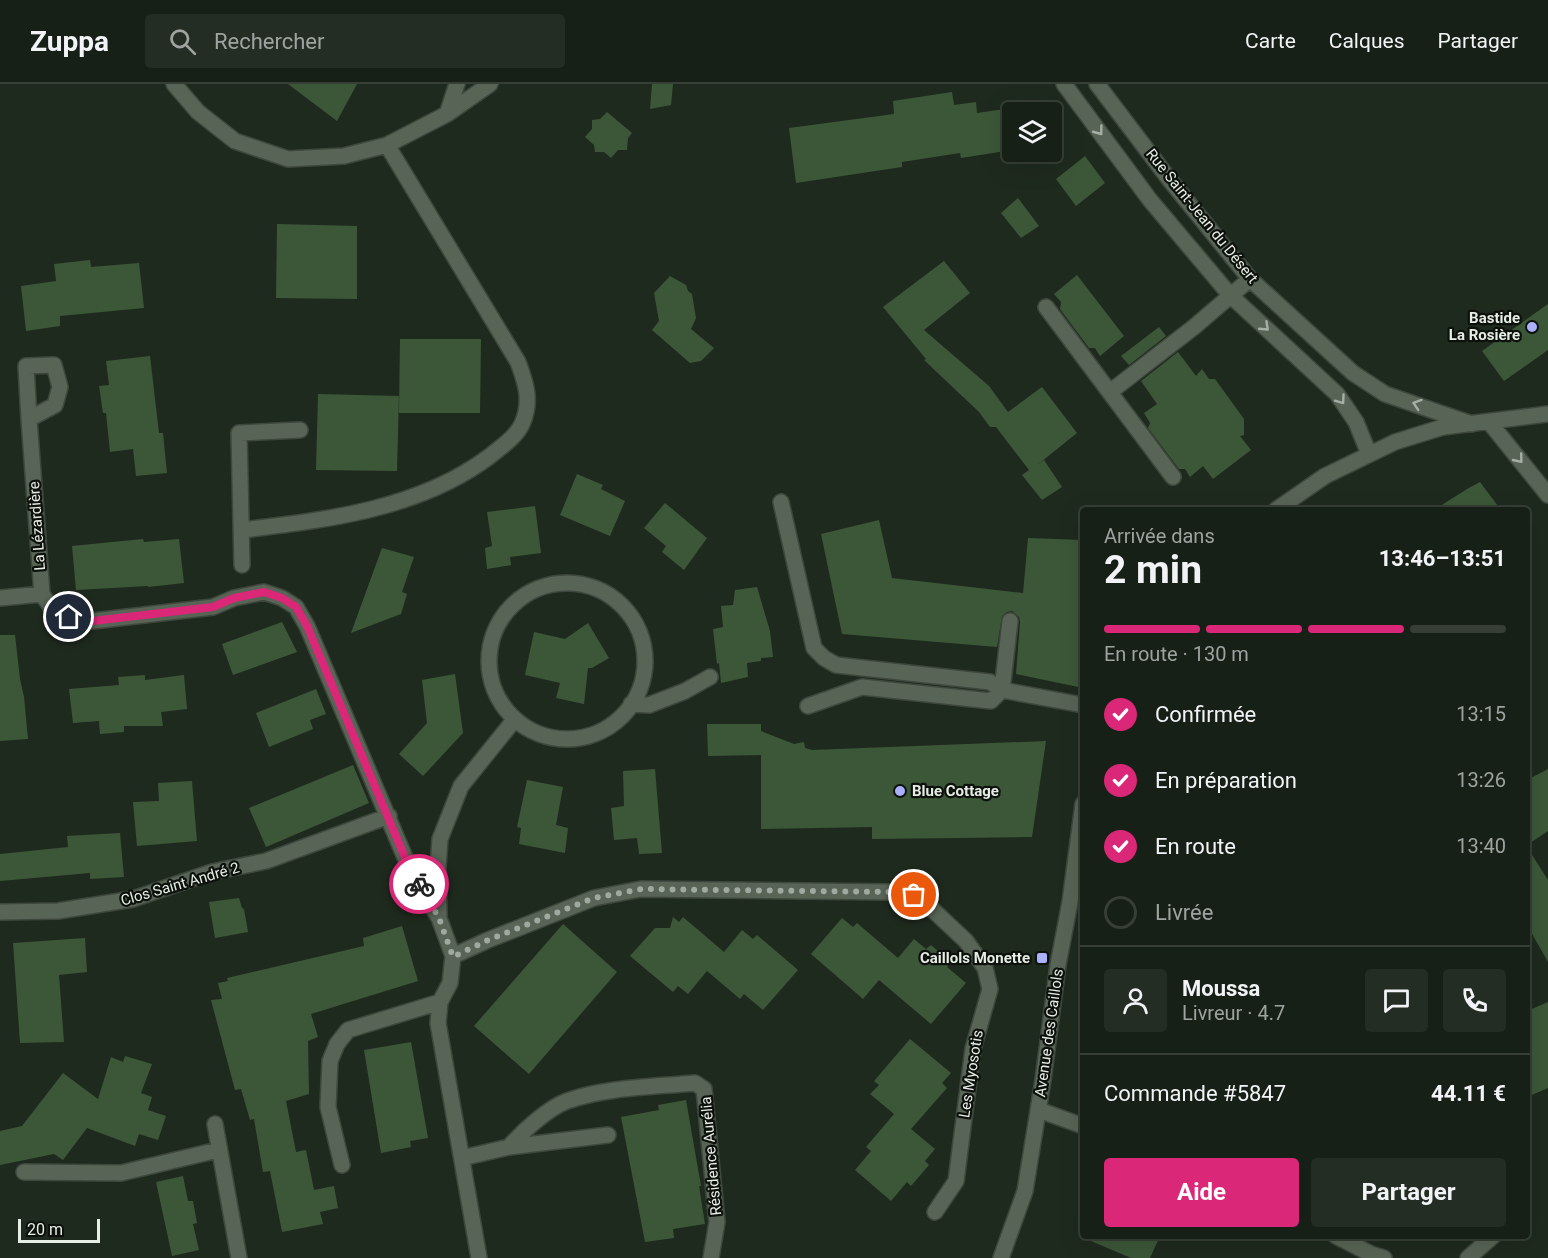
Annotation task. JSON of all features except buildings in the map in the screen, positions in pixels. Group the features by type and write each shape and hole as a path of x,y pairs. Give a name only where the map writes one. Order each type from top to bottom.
{"street":[{"path":"174,84 198,112 235,141 288,159 344,156 387,145 447,114 490,84"},
{"path":"447,114 457,84"},
{"name":"Rue Saint-Jean du Désert","path":"1064,84 1150,200 1230,295 1337,394 1356,422 1369,454"},
{"name":"Rue Saint-Jean du Désert","path":"1097,84 1169,179 1250,279 1353,373 1385,394 1472,424"},
{"path":"242,530 317,521 407,500 472,469 506,444 522,425 528,400 526,383 518,362 387,145"},
{"path":"1110,392 1194,327 1250,279"},
{"path":"1046,307 1173,477"},
{"path":"1280,507 1325,476 1395,442 1443,428 1548,414"},
{"name":"La Lézardière","path":"29,419 42,594"},
{"path":"1490,423 1548,495"},
{"path":"242,565 238,433 300,430"},
{"path":"781,502 814,648 824,658 836,665 990,682 1002,690 1080,704"},
{"path":"572,583 600,591 613,598 633,620 642,640 645,662 641,684 632,704 611,725 584,737 555,738 540,734 515,719 501,702 492,682 489,668 492,638 506,612 517,602 542,587 557,584 572,583"},
{"path":"0,598 42,594 54,612 84,622 213,607 234,598 264,592 282,598 296,607 307,626 412,874 439,918 453,957 450,982 440,1002 438,1023 479,1258"},
{"path":"808,706 862,687 990,701 1002,690 1010,621"},
{"path":"632,704 649,705 685,691 710,677"},
{"path":"439,918 440,839 461,786 515,719"},
{"name":"Clos Saint André 2","path":"0,912 58,911 133,899 212,872 266,861 388,816"},
{"name":"Avenue des Caillols","path":"1000,1258 1025,1191 1080,827"},
{"name":"Les Myosotis","path":"453,957 488,940 594,898 641,889 890,892 914,895 966,941 985,968 990,989 972,1049 956,1181 935,1212"},
{"path":"342,1165 328,1107 330,1061 337,1044 348,1030 440,1002"},
{"name":"Résidence Aurélia","path":"509,1147 523,1131 565,1102 607,1091 695,1083 704,1089 713,1178 717,1222 711,1258"},
{"path":"1039,1110 1080,1125"},
{"path":"215,1124 239,1258"},
{"path":"462,1158 509,1147 608,1135"},
{"path":"24,1172 121,1173 218,1150"},
{"path":"1342,1239 1384,1258"},
{"path":"1468,1258 1490,1239"}],"way so far":[{"path":"419,884 439,918 453,957 488,940 594,898 641,889 890,892 914,895"}],"place":[{"name":"Bastide La Rosière","path":"1532,327"},
{"name":"Blue Cottage","path":"900,791"},
{"name":"Caillols Monette","path":"1042,958"}],"route":[{"path":"69,617 84,622 213,607 234,598 264,592 282,598 296,607 307,626 412,874 419,884"}]}
